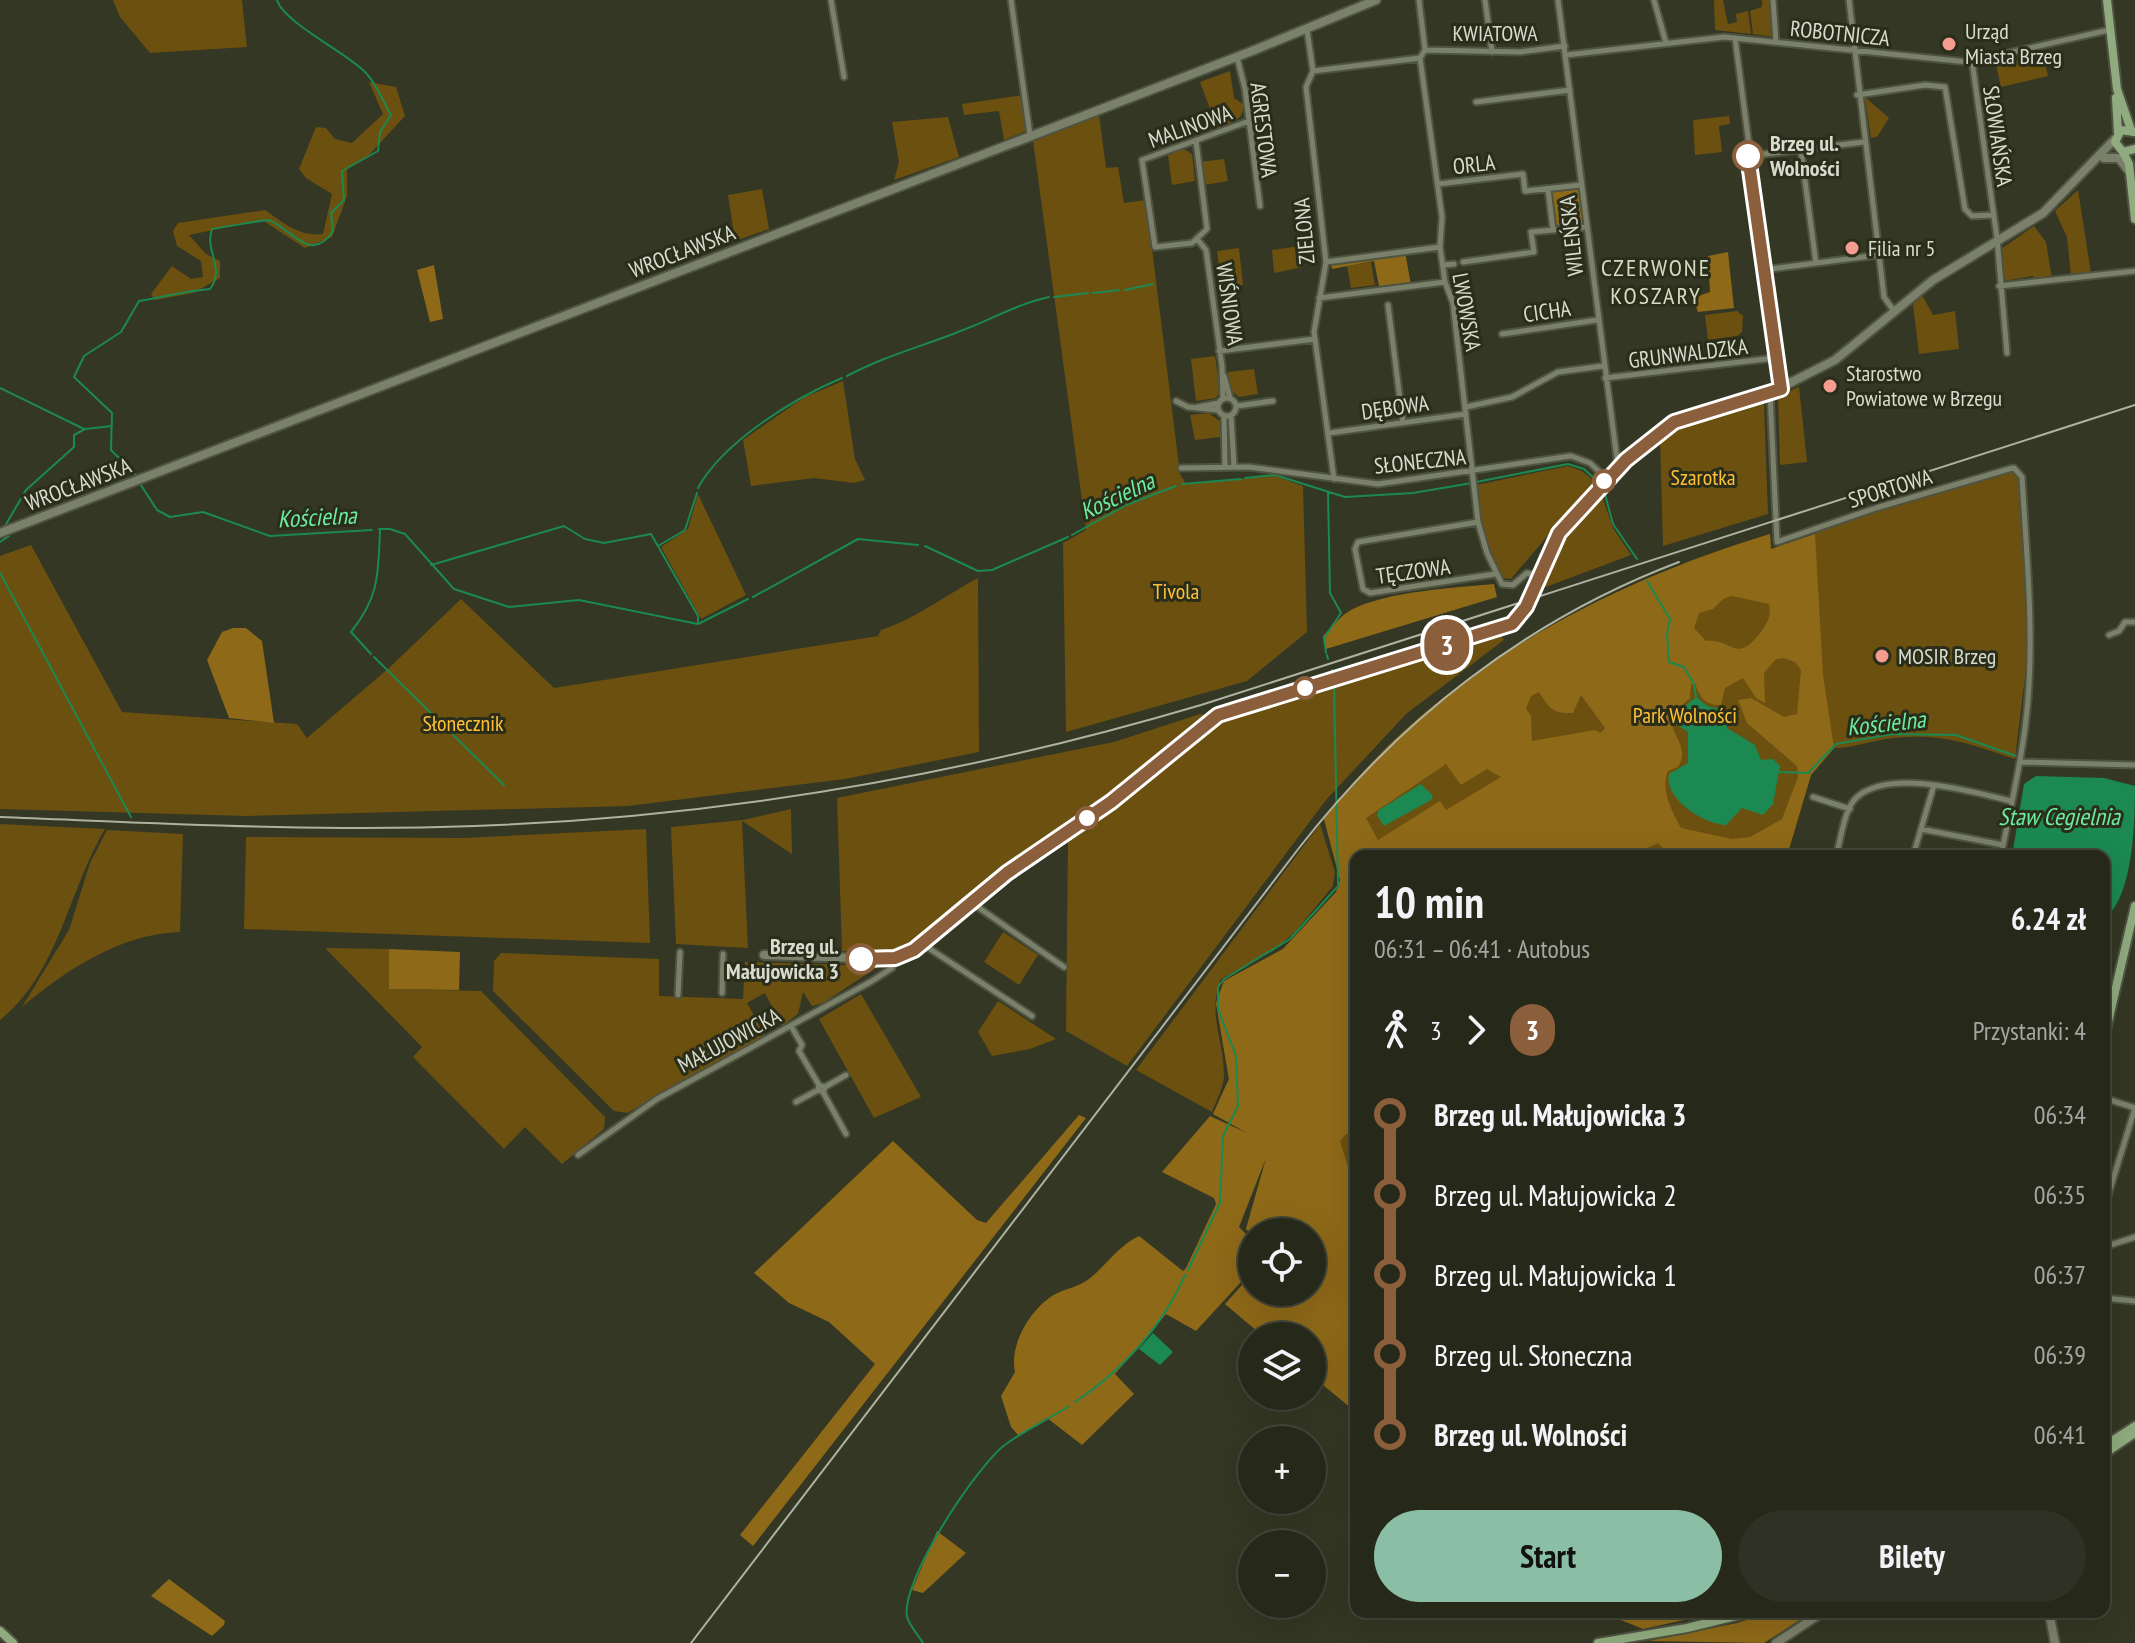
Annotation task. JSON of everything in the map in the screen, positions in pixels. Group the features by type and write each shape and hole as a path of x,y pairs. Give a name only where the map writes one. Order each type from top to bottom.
{"main road":[{"path":"2107,0 2117,89 2124,115 2134,131 2116,136"},
{"path":"2117,89 2116,136 2128,150 2135,219"},
{"path":"2128,150 2133,191"},
{"path":"2110,1013 2135,906"},
{"path":"2110,1442 2135,1426"},
{"path":"2110,1450 2135,1433"},
{"path":"1598,1643 1728,1618"},
{"path":"0,1631 13,1643"}],"street":[{"path":"831,0 844,77"},
{"path":"1011,0 1031,136"},
{"name":"WROCŁAWSKA","path":"0,533 1307,30 1376,0"},
{"path":"1313,71 1420,58 1425,50 1419,0"},
{"path":"1485,0 1492,52"},
{"name":"WILEŃSKA","path":"1558,0 1618,468"},
{"path":"1654,0 1666,43"},
{"path":"1773,0 1776,42"},
{"path":"1849,0 1857,95 1884,297 1894,312"},
{"name":"ZIELONA","path":"1307,30 1313,71 1306,87 1326,262 1315,339 1334,479"},
{"name":"ROBOTNICZA","path":"1566,55 1735,38 1972,61 2109,30"},
{"path":"1735,38 1774,358 1781,389"},
{"name":"KWIATOWA","path":"1425,50 1492,52 1565,46"},
{"name":"AGRESTOWA","path":"1237,57 1260,206"},
{"name":"LWOWSKA","path":"1420,58 1442,217 1440,247 1445,282 1453,303 1478,522 1495,574"},
{"name":"SŁOWIAŃSKA","path":"1972,61 1997,244 2007,353"},
{"name":"SŁOWIAŃSKA","path":"1857,95 1925,85 1942,86 1948,92 1965,209 1972,216 1993,215"},
{"path":"1476,102 1570,90"},
{"name":"MALINOWA","path":"1198,240 1155,247 1142,160 1249,121"},
{"path":"2086,172 2116,136"},
{"path":"1196,141 1207,229 1198,240"},
{"path":"1748,156 1864,142"},
{"path":"2086,172 2104,158 2128,150"},
{"path":"1801,151 1816,263"},
{"path":"2104,158 2119,158 2129,172"},
{"name":"MAŁUJOWICKA","path":"578,1155 657,1099 882,975 894,966 895,958 924,941 971,902 1126,790 1218,715 1509,626 1523,613 1559,533 1618,468 1674,422 1781,389 1835,360 1933,280 1997,244 2043,213 2086,172"},
{"name":"ORLA","path":"1438,184 1523,174 1525,191 1548,189"},
{"path":"1553,230 1548,189 1581,185"},
{"path":"1463,262 1534,252 1531,232 1586,227"},
{"name":"WIŚNIOWA","path":"1198,240 1206,250 1223,375 1222,402"},
{"path":"1326,262 1440,247"},
{"path":"1763,270 1878,255"},
{"path":"1443,265 1454,264"},
{"path":"1999,286 2135,271"},
{"path":"1319,298 1386,294 1445,282"},
{"path":"1388,305 1403,423"},
{"name":"CICHA","path":"1502,334 1597,320"},
{"path":"1219,351 1315,339"},
{"name":"GRUNWALDZKA","path":"1605,378 1774,358"},
{"name":"DĘBOWA","path":"1329,433 1466,410 1512,397 1558,372 1603,366"},
{"name":"SPORTOWA","path":"1770,393 1777,542 1876,508 2014,468 2022,477 2030,635 2021,762"},
{"path":"1176,401 1188,407 1222,402 1237,406 1273,401"},
{"path":"1222,402 1228,416 1234,466"},
{"path":"1225,466 1228,416 1237,406"},
{"name":"SŁONECZNA","path":"1181,468 1234,466 1390,484 1473,479 1571,456 1590,463 1603,483"},
{"name":"TĘCZOWA","path":"1478,522 1358,542 1355,549 1363,589 1370,593 1495,574"},
{"path":"1495,574 1506,586 1527,573 1539,576"},
{"path":"2109,635 2125,622 2135,622"},
{"path":"2002,850 2021,762 2135,765"},
{"path":"1838,850 1850,809 1857,797 1869,791 1934,785 2011,801"},
{"path":"1915,850 1934,785"},
{"path":"1813,797 1850,809"},
{"path":"1921,829 2003,845"},
{"path":"971,902 1064,967"},
{"path":"924,941 930,949 1032,1016"},
{"path":"678,995 680,952"},
{"path":"722,993 723,954"},
{"path":"764,955 895,958"},
{"path":"791,1026 802,1045 799,1051 846,1134"},
{"path":"796,1102 846,1075"},
{"path":"2110,1100 2135,1108 2110,1189"},
{"path":"2110,1245 2135,1237"},
{"path":"2110,1299 2135,1301"},
{"path":"1776,1643 1814,1618"},
{"path":"2050,1618 2055,1643"}],"green space":[{"path":"113,0 242,0 247,47 150,53 120,17"},
{"path":"1714,0 1723,0 1728,24 1737,22 1736,14 1748,11 1751,34 1715,30"},
{"path":"1762,0 1770,0 1775,37 1753,34 1750,11 1762,7"},
{"path":"2043,55 2048,76 2001,87 1996,65"},
{"path":"1230,71 1234,98 1243,104 1243,110 1239,118 1217,128 1200,82"},
{"path":"369,82 396,87 405,116 368,156 347,168 347,196 332,237 305,248 262,220 189,235 206,254 220,261 220,278 193,293 155,300 151,294 172,266 191,279 203,277 201,261 177,246 173,231 178,223 265,210 299,231 323,234 332,194 306,178 299,169 316,127 326,128 335,139 352,143 383,114"},
{"path":"1023,95 1026,131 1004,140 999,111 964,115 962,104"},
{"path":"1865,97 1889,118 1877,137 1871,138"},
{"name":"Tivola","path":"1099,115 1106,168 1118,167 1124,203 1146,200 1180,474 1186,484 1275,476 1303,486 1307,632 1247,681 1066,732 1063,543 1086,530 1033,141"},
{"path":"1729,116 1730,124 1719,126 1722,152 1695,155 1693,120"},
{"path":"948,117 959,157 894,180 899,162 892,122"},
{"path":"1184,149 1192,154 1195,181 1172,185 1168,155"},
{"path":"1224,159 1228,181 1204,185 1200,162"},
{"path":"762,189 769,229 735,241 728,195"},
{"path":"2078,190 2091,273 2071,276 2067,237 2055,211"},
{"path":"2034,226 2046,242 2052,278 2034,280 2033,276 2003,281 2001,249"},
{"path":"1301,246 1303,267 1274,273 1272,250"},
{"path":"1239,248 1243,285 1222,288 1217,251"},
{"path":"1371,262 1375,285 1351,288 1347,266"},
{"path":"1922,295 1933,315 1955,311 1959,349 1919,354 1913,304"},
{"path":"1737,311 1743,316 1742,332 1737,336 1708,340 1705,315"},
{"path":"1215,356 1220,392 1216,398 1196,401 1191,359"},
{"path":"1254,369 1258,394 1239,397 1231,391 1228,372"},
{"path":"843,381 855,459 865,480 854,483 814,478 751,486 743,440 803,398"},
{"path":"1799,387 1807,462 1780,465 1778,396"},
{"name":"Szarotka","path":"1764,403 1768,514 1663,546 1660,439 1680,425"},
{"path":"1209,413 1222,423 1220,437 1195,440 1190,415"},
{"path":"1568,466 1582,471 1594,481 1511,579 1501,578 1480,523 1476,485"},
{"name":"Park Wolności","path":"2014,468 2020,473 2030,635 2015,759 1970,744 1927,737 1894,738 1834,748 1811,775 1789,850 1350,850 1350,1407 1326,1387 1326,1322 1246,1322 1225,1304 1238,1290 1238,1306 1326,1306 1326,1218 1249,1218 1271,1146 1213,1114 1229,1079 1216,1003 1224,981 1283,949 1336,892 1340,880 1324,819 1367,768 1415,721 1468,679 1524,642 1644,580 1770,534 1771,549 1815,534 1828,524"},
{"path":"698,494 746,595 701,619 661,547 688,529"},
{"path":"1602,496 1613,528 1631,555 1543,588 1542,583 1561,537"},
{"name":"Słonecznik","path":"31,545 122,712 297,724 307,738 389,668 461,599 554,688 878,636 881,630 917,614 978,578 979,752 845,779 628,806 247,816 0,809 0,556"},
{"path":"1501,635 1504,640 1406,714 1326,800 1127,1066 1066,1031 1068,840 1218,721"},
{"path":"1200,714 1208,716 1117,789 969,896 914,945 894,953 842,951 837,798 1114,742"},
{"path":"791,809 792,854 742,821 748,948 676,944 671,827 743,820"},
{"path":"0,824 105,829 36,979 20,1001 0,1020"},
{"path":"1320,824 1335,872 1333,886 1295,932 1274,950 1221,979 1216,1016 1224,1075 1212,1112 1136,1070"},
{"path":"646,829 650,943 244,929 246,837 465,838"},
{"path":"107,830 183,834 180,932 136,939 95,956 22,1007 69,930 90,863"},
{"path":"1003,932 1038,955 1019,985 984,962"},
{"path":"325,948 389,949 389,989 481,991 605,1117 604,1129 562,1164 525,1127 504,1149 413,1057 422,1047"},
{"path":"501,953 659,959 659,996 743,999 745,962 879,966 823,1003 812,1006 803,992 798,1014 782,1026 765,993 747,1003 765,1036 627,1113 614,1111 493,991 494,961"},
{"path":"861,994 921,1097 874,1118 819,1019"},
{"path":"998,1001 1056,1039 1030,1049 992,1056 978,1032"}],"shaded area":[{"path":"1579,188 1583,223 1556,227 1551,191"},
{"path":"1405,251 1411,285 1338,296 1338,292 1379,286 1374,261 1332,269 1331,264"},
{"path":"1728,252 1734,308 1698,312 1693,298 1710,292 1708,256"},
{"path":"434,265 443,319 430,322 417,270"},
{"name":"Park Wolności","path":"1770,534 1771,549 1815,534 1823,675 1834,748 1811,775 1789,850 1664,850 1658,843 1643,850 1350,850 1350,1134 1340,1141 1350,1173 1350,1407 1326,1387 1326,1322 1246,1322 1225,1304 1238,1290 1238,1306 1326,1306 1326,1218 1249,1218 1266,1158 1243,1218 1238,1218 1238,1285 1196,1331 1166,1314 1115,1374 1134,1394 1082,1445 1047,1418 1019,1436 1011,1427 1001,1396 1015,1372 1018,1340 1036,1311 1056,1294 1086,1281 1139,1236 1183,1271 1186,1268 1216,1204 1214,1198 1162,1172 1210,1116 1247,1133 1213,1114 1229,1079 1216,1003 1224,981 1283,949 1336,892 1340,880 1324,819 1367,768 1415,721 1468,679 1524,642 1644,580","holes":["1732,596 1769,604 1767,623 1754,640 1740,649 1706,641 1694,628 1699,613 1713,609 1723,599","1776,659 1795,662 1801,670 1797,714 1784,717 1751,698 1738,700 1747,723 1797,766 1798,777 1782,819 1750,837 1732,839 1681,828 1665,786 1668,771 1678,767 1682,753 1671,715 1690,698 1691,685 1695,683 1710,704 1721,705 1725,688 1743,678 1756,698 1765,703 1764,673","1539,692 1552,709 1573,713 1581,695 1605,728 1601,733 1595,730 1532,741 1531,716 1526,709 1531,696","1446,764 1461,785 1487,769 1501,777 1446,810 1440,801 1378,840 1366,818"]},
{"path":"1494,584 1497,597 1326,649 1323,636 1347,612 1366,604 1421,591"},
{"path":"246,628 262,641 274,723 229,718 207,660 222,632"},
{"path":"389,949 460,952 459,990 389,989"},
{"path":"1079,1115 1086,1118 753,1546 740,1535 875,1364 829,1322 789,1303 754,1273 893,1141 977,1220 986,1223"},
{"path":"937,1531 966,1553 923,1593 912,1590"},
{"path":"169,1579 225,1621 224,1625 212,1636 151,1596"},
{"path":"1616,1618 1693,1618 1643,1629"},
{"path":"1753,1618 1803,1618 1764,1643 1648,1641"}],"water":[{"path":"1696,697 1707,706 1728,711 1727,728 1755,745 1761,760 1773,759 1780,766 1773,804 1763,815 1742,808 1726,825 1717,824 1687,808 1672,792 1669,774 1688,763 1688,732 1676,724 1674,715"},
{"name":"Staw Cegielnia","path":"2036,776 2104,778 2135,786 2131,857 2122,894 2110,912 2110,850 2013,850 2024,784"},
{"path":"1421,784 1433,796 1431,800 1384,826 1377,815 1379,810"},
{"path":"1153,1333 1173,1352 1160,1365 1139,1349"}],"waterway":[{"name":"Kościelna","path":"137,476 111,450 112,413 74,377 84,356 121,332 139,301 210,289 216,274 210,237 212,229 268,220 308,244 325,241 333,231 331,213 344,200 342,171 378,151 380,132 391,115 365,72 291,18 277,0"},
{"path":"1125,290 1153,284"},
{"path":"1093,293 1119,290"},
{"path":"1054,297 1088,293"},
{"path":"847,376 1049,297"},
{"path":"698,488 724,454 761,423 842,378"},
{"path":"0,388 84,429"},
{"path":"5,526 26,490 74,447 74,435 85,429 112,426"},
{"name":"Kościelna","path":"1476,482 1568,464 1584,469 1598,482"},
{"name":"Kościelna","path":"1245,478 1275,475 1345,497 1413,493 1472,483"},
{"name":"Kościelna","path":"1182,484 1241,479"},
{"name":"Kościelna","path":"139,482 157,510 170,517 203,512 270,536 372,530"},
{"name":"Kościelna","path":"1072,535 1126,505 1176,486"},
{"name":"Kościelna","path":"1603,487 1613,524 1637,559"},
{"path":"1326,653 1324,638 1341,613 1330,593 1328,492"},
{"path":"658,546 685,530 697,493"},
{"path":"431,565 564,526 585,539 604,543 651,534 698,616 698,623"},
{"name":"Kościelna","path":"379,529 405,534 454,589 509,607 579,600 698,624 748,599"},
{"path":"371,654 351,632 367,607 376,584 380,530"},
{"path":"0,542 9,536"},
{"name":"Kościelna","path":"925,546 978,571 992,570 1068,537"},
{"name":"Kościelna","path":"753,597 858,539 918,545"},
{"path":"0,573 131,817"},
{"name":"Kościelna","path":"1647,581 1670,619 1667,634 1669,662 1684,667 1694,684 1696,697"},
{"path":"1327,655 1328,659"},
{"path":"374,657 504,785"},
{"path":"1332,670 1333,675"},
{"path":"1334,684 1338,884"},
{"name":"Kościelna","path":"1779,772 1808,773 1836,744 1893,734 1956,735 2016,756"},
{"path":"1188,1270 1220,1203 1223,1136 1238,1106 1236,1056 1218,1009 1218,987 1224,979 1290,939 1338,886"},
{"path":"1075,1402 1109,1376 1139,1346 1165,1312 1185,1275"},
{"path":"923,1643 907,1617 908,1600 943,1524 993,1456 1013,1439 1069,1406"}],"railway":[{"path":"0,817 297,827 475,826 659,813 751,802 932,772 1112,730 1201,705 2135,405"},
{"path":"691,1643 1338,801 1379,757 1423,717 1518,644 1569,613 1679,562"}],"bus line":[{"name":"3","path":"861,959 901,957 914,950 1007,873 1111,802 1218,715 1512,624 1526,607 1559,533 1626,460 1674,422 1781,389 1774,358 1748,156"}],"place":[{"name":"Urząd Miasta Brzeg","path":"1949,44"},
{"name":"Brzeg ul. Wolności","path":"1748,156"},
{"name":"Filia nr 5","path":"1852,248"},
{"name":"Starostwo Powiatowe w Brzegu","path":"1830,386"},
{"name":"MOSIR Brzeg","path":"1882,656"},
{"name":"Brzeg ul. Małujowicka 3","path":"861,959"}],"district":[{"name":"CZERWONE KOSZARY","path":"1656,281"}]}
